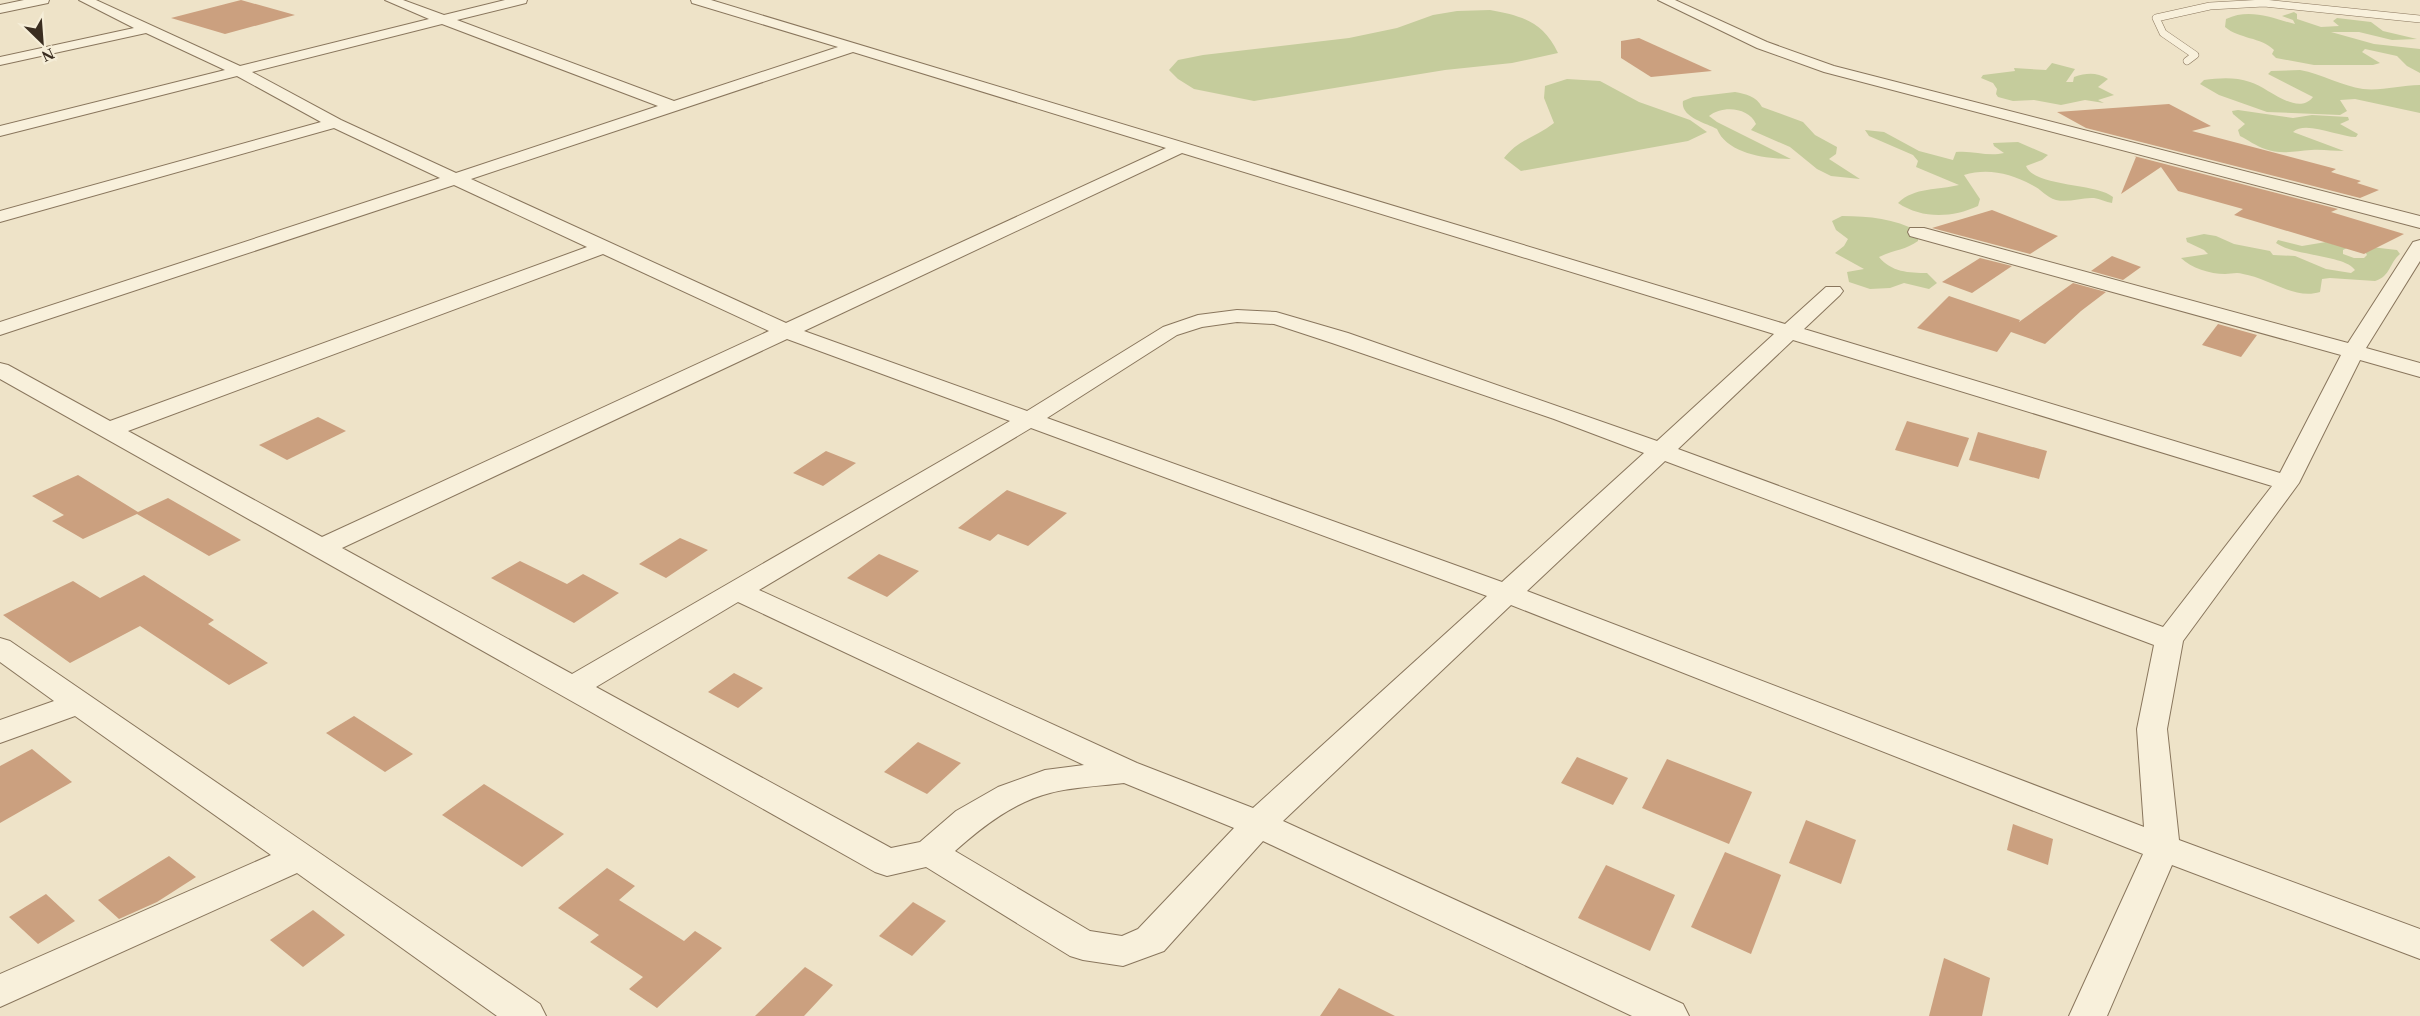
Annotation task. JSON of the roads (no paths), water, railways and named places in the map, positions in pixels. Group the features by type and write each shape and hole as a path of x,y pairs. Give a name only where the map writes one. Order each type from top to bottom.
{"street":[{"path":"0,9 43,0"},
{"path":"85,0 239,71 335,123 601,248 785,331 1506,593 2163,848 2420,944"},
{"path":"391,0 674,107"},
{"path":"0,131 520,0"},
{"path":"698,0 2287,483"},
{"path":"1664,0 1762,45 1829,69 2420,222"},
{"path":"0,61 147,29"},
{"path":"0,329 854,47"},
{"path":"0,217 335,123"},
{"path":"321,548 1181,147"},
{"path":"1917,232 2420,370"},
{"path":"2088,1016 2163,848 2152,729 2169,640 2287,483 2353,352 2420,246"},
{"path":"109,430 601,248"},
{"path":"930,852 1083,945 1123,951 1151,940 1257,824 1833,291"},
{"path":"572,687 1030,419 1170,331 1197,321 1237,316 1276,318 1529,402 2169,640"},
{"path":"0,370 888,862 930,852 968,820 1010,796 1045,782 1126,771"},
{"path":"736,590 1126,771 1257,824 1670,1016"},
{"path":"0,648 527,1016"},
{"path":"0,732 79,703"},
{"path":"0,991 300,857"}],"lane":[{"path":"2187,61 2195,55 2163,33 2156,18 2196,8 2245,3 2302,5 2375,16 2420,19"}]}
